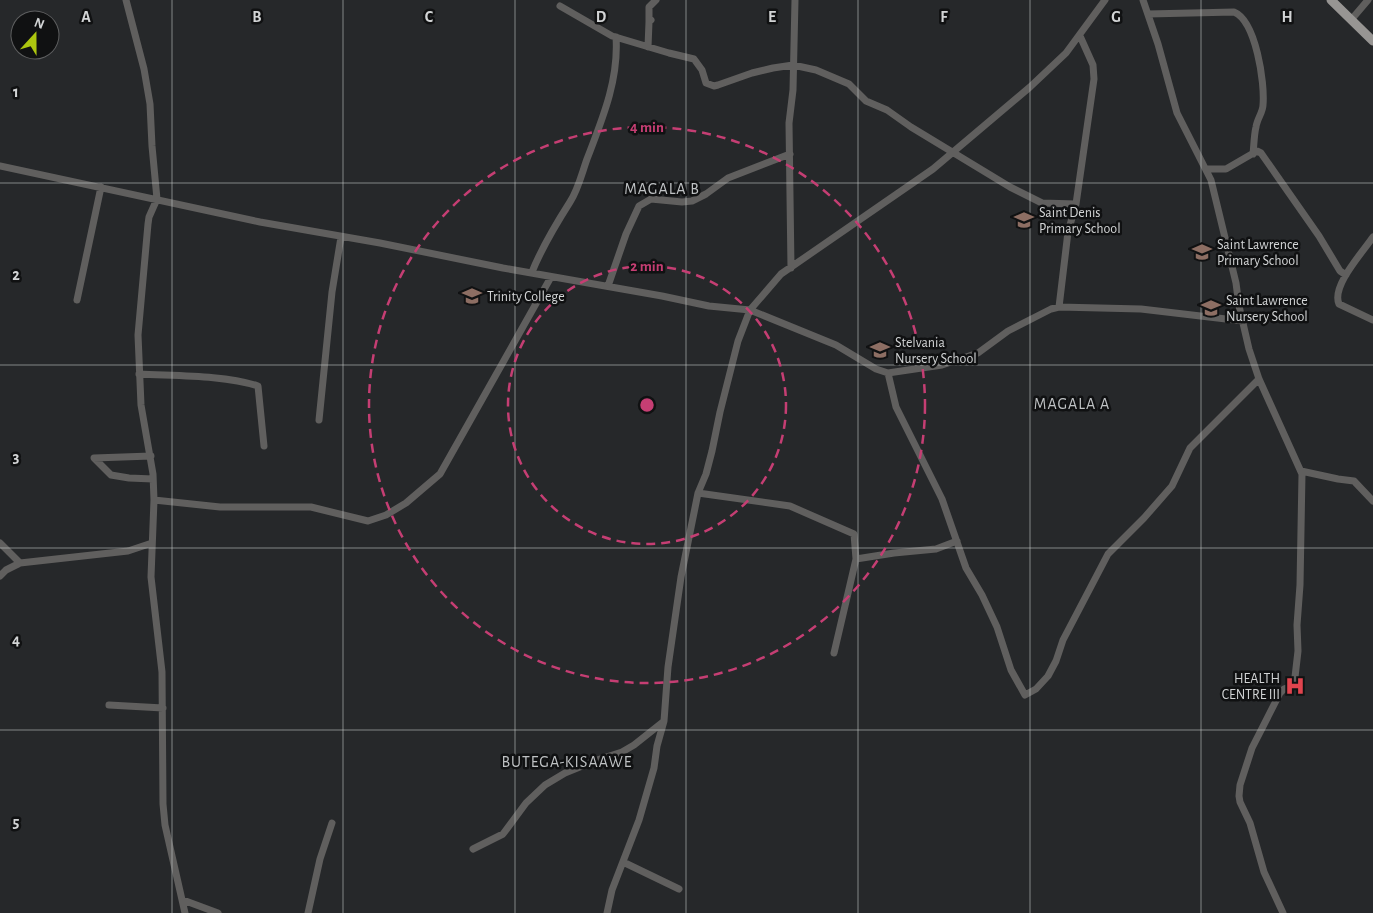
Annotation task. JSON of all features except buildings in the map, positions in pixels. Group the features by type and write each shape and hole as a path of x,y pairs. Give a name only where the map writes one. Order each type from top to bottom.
{"main road":[{"path":"1331,0 1373,41"}],"street":[{"path":"126,0 149,96 157,199 149,217 146,242 138,335 138,374 153,479 151,577 161,657 165,825 185,913"},
{"path":"648,47 649,6 656,0"},
{"path":"791,268 789,123 795,0"},
{"path":"607,913 612,890 639,820 648,790 664,721 668,667 698,493 712,452 738,341 750,310 781,274 933,169 1030,87 1066,53 1105,0"},
{"path":"1143,0 1158,44 1177,113 1206,169 1217,200 1249,348 1259,380 1301,470 1303,491 1297,625 1298,650 1295,677 1292,686 1280,693 1252,748 1239,792 1240,802 1250,823 1264,872 1283,913"},
{"path":"1351,20 1368,0"},
{"path":"560,6 616,37 694,59 702,70 706,83 714,86 759,71 793,65 816,70 851,86 866,101 887,110 911,127 1010,187 1042,203 1076,204"},
{"path":"1148,14 1234,12 1240,16 1252,36 1262,64 1264,106 1256,126 1253,154"},
{"path":"1059,306 1068,232 1076,204 1094,79 1093,65 1080,36"},
{"path":"532,272 548,237 573,198 604,112 612,86 616,37"},
{"path":"1206,169 1226,168 1257,151 1264,156 1319,236 1340,271 1346,275"},
{"path":"608,286 634,213 645,201 660,199 682,202 692,201 706,194 728,178 790,154"},
{"path":"0,166 260,222 709,306 750,310 836,345 876,369 888,373 942,365 978,353 1008,332 1059,306 1140,309 1243,321"},
{"path":"77,300 101,187"},
{"path":"319,420 332,292 341,237"},
{"path":"1373,237 1346,275 1340,288 1338,300 1340,304 1373,320"},
{"path":"154,500 220,508 311,507 368,521 386,515 406,503 440,474 551,277"},
{"path":"888,373 896,407 942,499 966,568 982,595 997,627 1011,670 1025,695 1036,688 1048,676 1063,640 1108,554 1144,518 1172,486 1190,448 1259,380"},
{"path":"138,374 179,375 237,381 258,386 264,446"},
{"path":"151,456 94,458 111,475 153,479"},
{"path":"1301,470 1354,481 1373,501"},
{"path":"698,493 790,506 835,524 854,534 856,559 834,653"},
{"path":"856,559 936,549 957,540"},
{"path":"0,543 20,563"},
{"path":"0,576 6,570 20,563 128,551 152,543"},
{"path":"109,705 163,708"},
{"path":"473,849 503,834 526,803 545,786 565,773 622,752 664,721"},
{"path":"308,913 320,859 332,822"},
{"path":"623,862 679,888"},
{"path":"183,900 218,913"}],"place":[{"name":"Saint Denis Primary School","path":"1024,220"},
{"name":"Saint Lawrence Primary School","path":"1202,252"},
{"name":"Trinity College","path":"472,296"},
{"name":"Saint Lawrence Nursery School","path":"1211,308"},
{"name":"Stelvania Nursery School","path":"880,350"},
{"name":"HEALTH CENTRE III","path":"1295,686"}],"district":[{"name":"MAGALA B","path":"662,188"},
{"name":"MAGALA A","path":"1072,403"},
{"name":"BUTEGA-KISAAWE","path":"567,761"}]}
